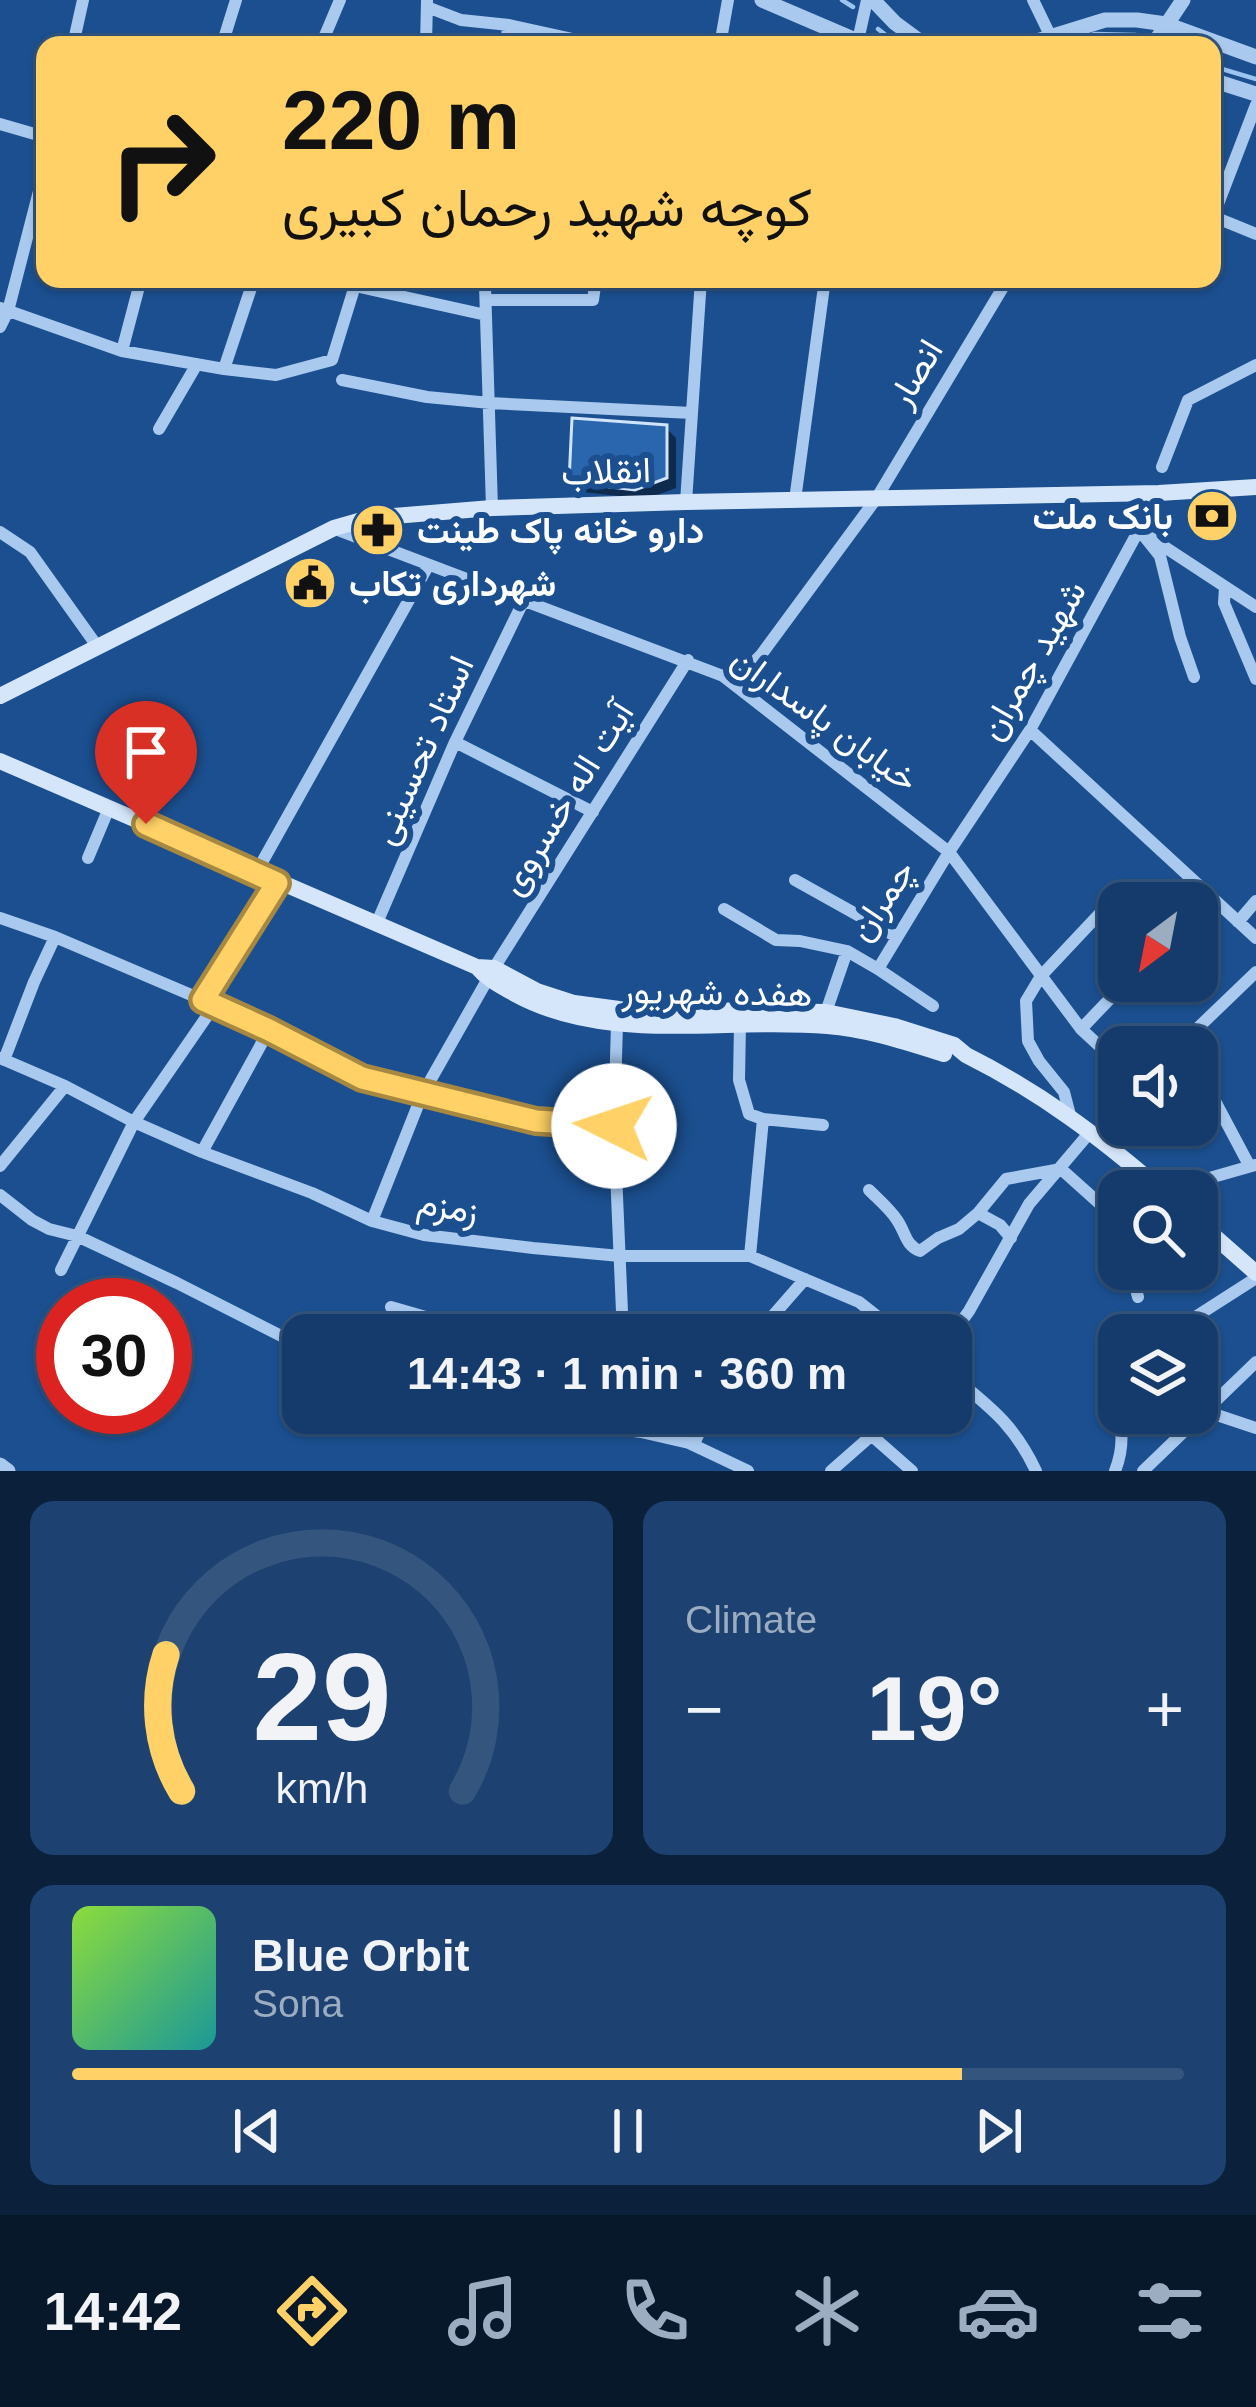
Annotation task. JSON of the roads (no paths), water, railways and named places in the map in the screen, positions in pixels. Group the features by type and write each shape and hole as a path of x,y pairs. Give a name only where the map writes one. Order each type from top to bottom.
{"main road":[{"name":"انقلاب","path":"0,695 334,528 369,518 492,508 1256,487"},
{"name":"هفده شهریور","path":"0,760 486,972 574,1003 826,1012 895,1026 954,1045 1070,1115 1138,1170"},
{"name":"هفده شهریور","path":"486,972 536,1006 572,1018 617,1024 826,1026 891,1038 950,1056 966,1055"},
{"path":"1218,1240 1256,1275"}],"street":[{"path":"76,36 83,0"},
{"path":"225,36 236,0"},
{"path":"326,36 340,0"},
{"path":"722,36 728,0"},
{"path":"762,0 845,36"},
{"path":"862,36 870,0"},
{"path":"870,0 913,36"},
{"path":"1033,0 1050,35 1105,20 1137,20 1160,34 1184,0"},
{"path":"426,36 427,4 461,20 559,36"},
{"path":"507,36 509,25"},
{"path":"1221,49 1256,57"},
{"path":"1221,83 1256,94"},
{"path":"1221,196 1256,105"},
{"path":"0,124 36,134"},
{"path":"0,327 36,199"},
{"path":"1221,220 1256,233"},
{"path":"122,351 139,288"},
{"path":"224,369 251,288"},
{"path":"4,309 122,351 275,375 332,360 354,288"},
{"path":"376,288 486,315"},
{"path":"485,288 492,508"},
{"path":"486,300 592,300 594,288"},
{"path":"686,502 700,288"},
{"path":"795,500 824,288"},
{"name":"انصار","path":"876,499 1003,288"},
{"path":"160,428 197,364"},
{"path":"1162,467 1188,400 1256,364"},
{"path":"342,380 490,404 692,413"},
{"name":"شهید چمران","path":"949,852 1030,730 1159,493"},
{"path":"723,676 746,670 761,655 876,499"},
{"name":"خیابان پاسداران","path":"334,528 723,676 949,852 1081,1029 1098,1045"},
{"path":"1140,531 1256,607"},
{"path":"1140,531 1160,556 1194,677"},
{"path":"0,532 30,552 97,646"},
{"path":"256,873 428,566"},
{"path":"1225,586 1225,603 1256,679"},
{"name":"استاد تحسینی","path":"376,925 455,742 524,600"},
{"name":"آیت اله خسروی","path":"372,1220 422,1095 486,972 688,660"},
{"path":"1030,730 1195,882"},
{"path":"455,742 593,812"},
{"path":"88,858 109,808"},
{"name":"چمران","path":"724,909 776,940 847,951 878,969 949,852"},
{"path":"795,880 896,937"},
{"path":"61,1270 134,1122 277,883"},
{"path":"1238,922 1256,902"},
{"path":"1218,903 1256,938"},
{"path":"1070,1115 1064,1092 1028,1041 1026,1001 1041,976 1098,915"},
{"path":"0,918 209,1003 362,1078 536,1121 614,1126"},
{"path":"2,1059 55,938"},
{"path":"826,1012 847,951"},
{"path":"878,969 933,1006"},
{"path":"1201,1026 1256,972"},
{"path":"1081,1029 1107,1002"},
{"path":"617,1024 614,1126 622,1314"},
{"path":"740,1024 739,1080 749,1114 824,1125"},
{"path":"202,1152 269,1030"},
{"name":"زمزم","path":"2,1059 202,1152 372,1220 424,1235 620,1256 750,1256 859,1303 873,1314"},
{"path":"0,1166 65,1086"},
{"path":"1218,1104 1252,1165 1218,1175"},
{"path":"750,1256 763,1119"},
{"path":"967,1314 1029,1204 1096,1134"},
{"path":"869,1190 897,1220 909,1246 920,1251 959,1229 1006,1179 1061,1169 1098,1199"},
{"path":"0,1195 49,1229 77,1236 282,1336"},
{"path":"978,1213 1000,1225 1011,1238"},
{"path":"1199,1314 1256,1275"},
{"path":"774,1314 805,1279"},
{"path":"1136,1290 1138,1297"},
{"path":"391,1307 415,1314"},
{"path":"1218,1399 1256,1362"},
{"path":"972,1392 1005,1420 1036,1471"},
{"path":"1218,1416 1256,1428"},
{"path":"643,1434 694,1444 748,1471"},
{"path":"694,1444 699,1434"},
{"path":"1115,1471 1121,1434"},
{"path":"1143,1471 1181,1434"},
{"path":"831,1471 872,1435 912,1471"},
{"path":"0,1465 8,1471"}],"waterway":[{"path":"842,0 853,7"},
{"path":"878,29 887,36"},
{"path":"1089,36 1136,35"},
{"path":"1221,69 1256,79"}],"place":[{"name":"بانک ملت","path":"1212,516"},
{"name":"دارو خانه پاک طینت","path":"378,530"},
{"name":"شهرداری تکاب","path":"310,583"}]}
